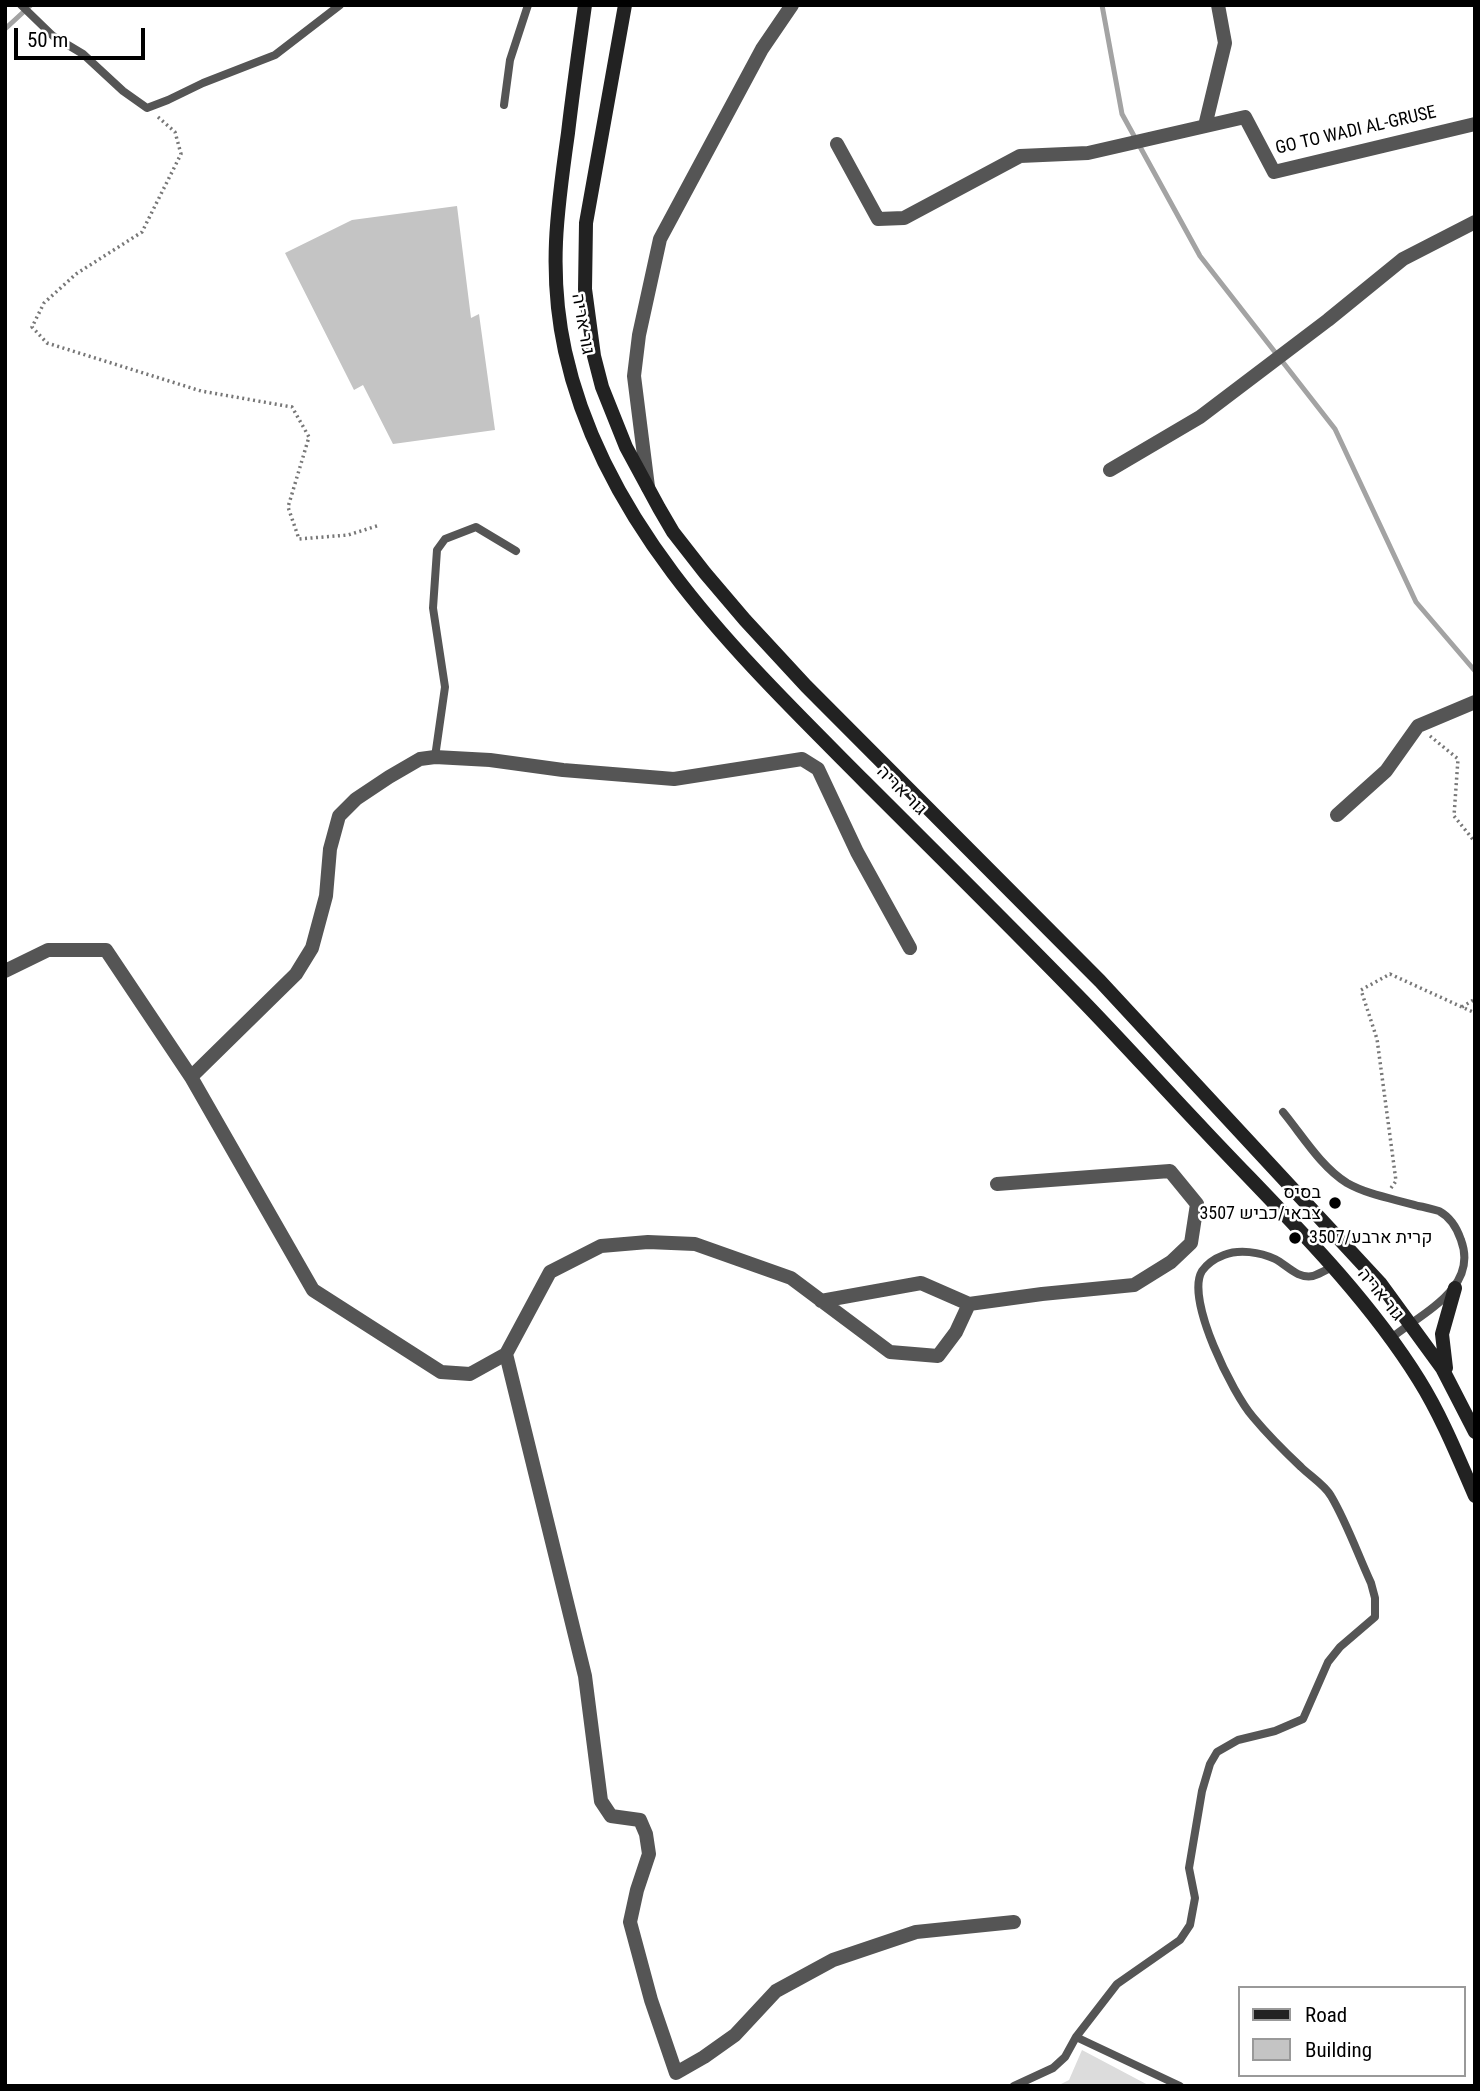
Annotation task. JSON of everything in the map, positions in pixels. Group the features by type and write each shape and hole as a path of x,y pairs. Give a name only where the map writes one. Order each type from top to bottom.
{"main road":[{"name":"גור אריה","path":"585,5 558,206 554,271 566,353 578,395 603,458 637,521 685,590 725,637 779,695 1081,999 1360,1299 1420,1381 1475,1496"},
{"name":"גור אריה","path":"625,5 586,223 585,289 594,356 602,387 626,447 648,488 686,550 745,620 816,696 1100,981 1359,1258 1410,1322 1448,1379 1475,1432"},
{"path":"1448,1379 1441,1334 1455,1288"}],"street":[{"path":"648,488 634,376 639,335 660,239 762,49 792,5"},
{"path":"1205,126 1225,43 1218,5"},
{"name":"GO TO WADI AL-GRUSE","path":"837,144 878,219 904,218 1020,156 1088,153 1245,117 1274,172 1475,124"},
{"path":"1110,470 1200,417 1403,259 1475,222"},
{"path":"1337,815 1386,771 1418,726 1475,702"},
{"path":"191,1077 296,974 312,948 326,896 330,849 339,816 356,799 389,777 420,760 435,757 674,779 802,759 818,769 857,852 910,948"},
{"path":"5,971 48,950 106,950 191,1077 313,1290 441,1372 470,1374 506,1354 550,1272 601,1246 648,1242 695,1244 791,1278 890,1352 938,1356 956,1332 969,1304"},
{"path":"821,1301 921,1283 969,1304 1134,1285 1171,1262 1191,1243 1197,1204 1170,1171 997,1184"},
{"path":"506,1354 586,1676 601,1801 611,1816 640,1820 646,1835 649,1854 630,1923 651,2000 676,2073 735,2035 776,1991 833,1960 916,1933 1014,1922"}],"lane":[{"path":"21,5 53,36 83,54 123,91 147,108 275,55 341,5"},
{"path":"504,105 510,60 528,5"},
{"path":"435,757 445,687 433,608 436,550 445,539 476,527 516,551"},
{"path":"1283,1112 1323,1162 1345,1182 1364,1191 1439,1212 1452,1221 1461,1237 1466,1254 1464,1272 1455,1288 1390,1339"},
{"path":"1014,2086 1053,2068 1065,2057 1076,2037 1117,1984 1180,1940 1190,1925 1195,1898 1189,1868 1202,1791 1210,1764 1217,1752 1238,1740 1275,1731 1303,1718 1328,1662 1340,1647 1375,1617 1375,1598 1371,1583 1330,1494 1279,1447 1251,1414 1216,1350 1205,1321 1198,1289 1201,1272 1210,1263 1239,1251 1276,1259 1293,1272 1311,1277 1332,1268"},
{"path":"1076,2037 1180,2086"}],"path":[{"path":"147,108 175,132 181,154 142,232 76,274 44,303 32,327 47,343 188,387 292,407 309,437 288,507 299,539 348,535 380,525"},
{"path":"1418,726 1458,758 1454,816 1475,842"},
{"path":"1385,1196 1396,1181 1377,1039 1361,990 1390,974 1475,1013"},
{"path":"1462,1007 1475,999"}],"shaded area":[{"path":"1082,2050 1150,2086 1057,2086 1069,2080"}],"building":[{"path":"457,206 471,318 479,314 495,430 393,444 363,385 354,390 285,253 352,220"}],"waterway":[{"path":"5,29 31,5"},
{"path":"1102,5 1122,114 1200,256 1335,429 1416,602 1475,671"}],"place":[{"name":"בסיס צבאי/כביש 3507","path":"1335,1203"},
{"name":"קרית ארבע/3507","path":"1295,1238"}]}
